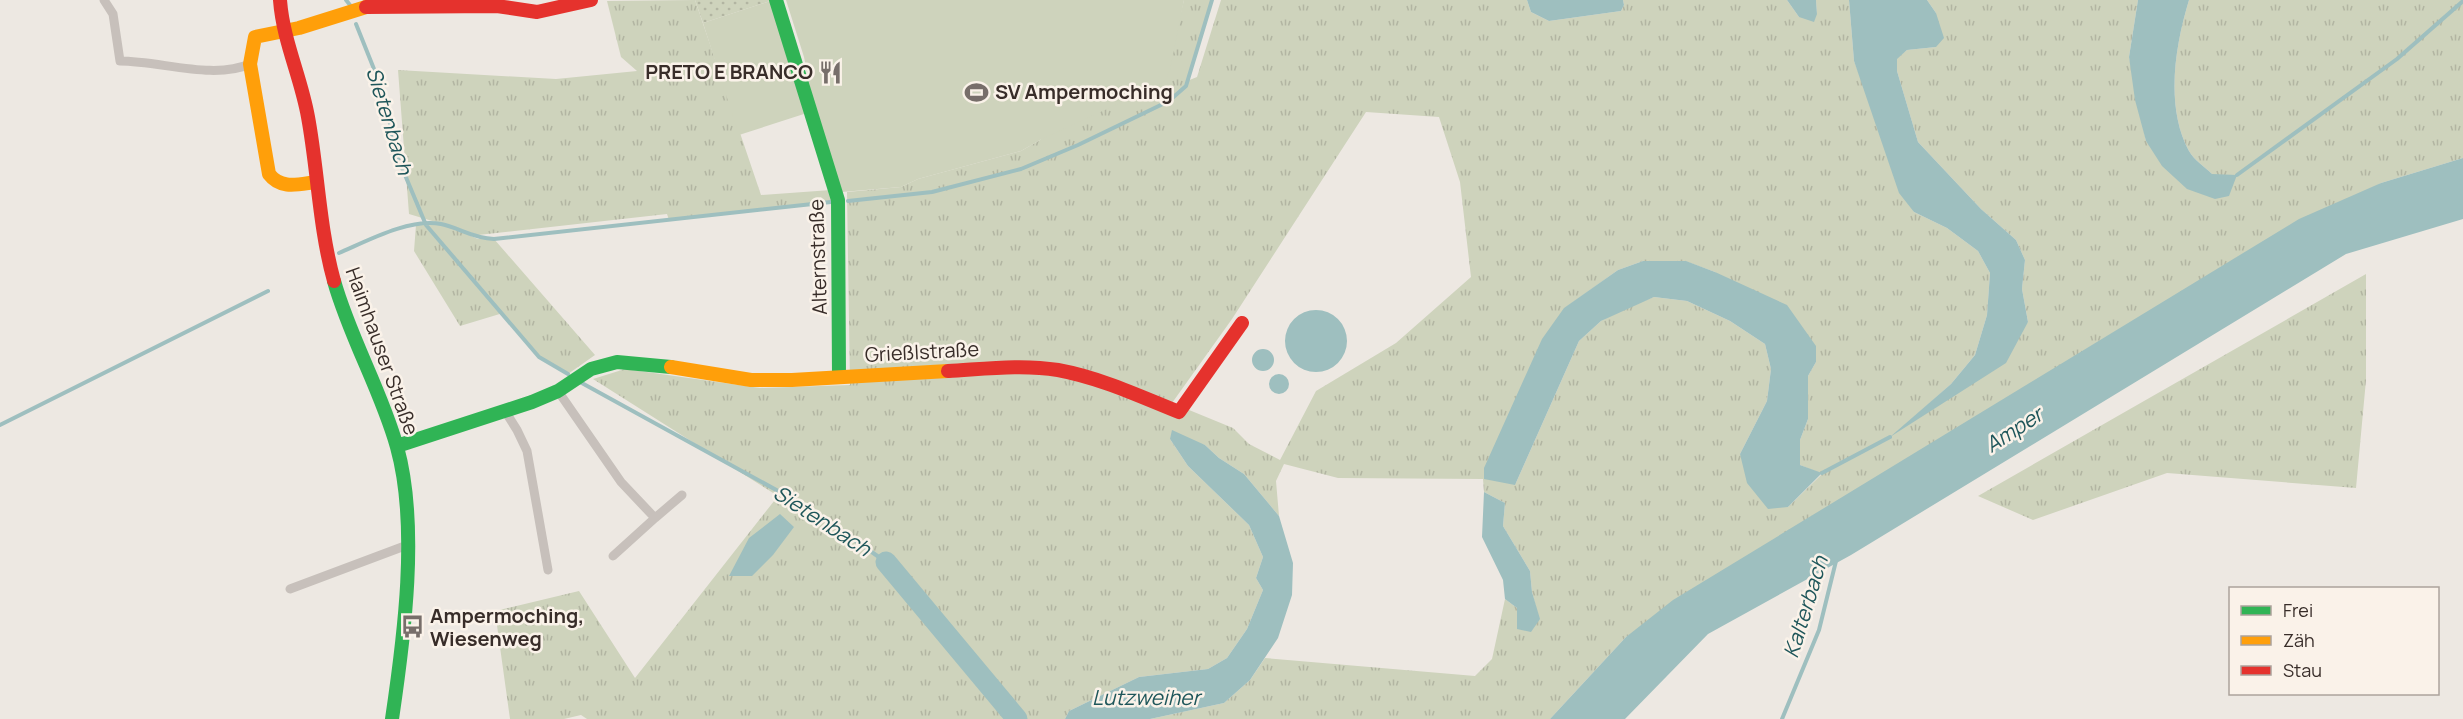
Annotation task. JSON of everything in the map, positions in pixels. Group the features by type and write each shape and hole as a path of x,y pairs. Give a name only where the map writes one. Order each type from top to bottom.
{"street":[{"path":"104,0 113,14 120,61 138,61 222,72 236,70 250,64"},
{"name":"Haimhauser Straße","path":"280,0 282,30 308,114 323,239 331,272 396,446 405,493 408,549 403,647 392,719"},
{"path":"316,182 281,185 272,180 269,174 250,64 255,37 299,28 369,6 497,3 537,12 591,0"},
{"name":"Alternstraße","path":"776,0 838,200 839,376"},
{"name":"Grießlstraße","path":"396,446 505,411 558,391 591,369 617,362 651,364 751,380 995,368 1057,370 1104,381 1179,412 1242,323"},
{"path":"558,391 621,482 655,518"},
{"path":"505,411 527,452 548,570"},
{"path":"613,556 682,495"},
{"path":"290,589 402,547 408,549"}],"green space":[{"path":"695,0 761,195 831,190 831,202 669,220 667,214 478,235 446,225 478,239 494,239 595,355 568,374 541,358 503,313 460,326 414,251 416,225 439,223 409,214 398,70 556,79 637,71 621,57 607,1"},
{"path":"695,0 770,0 770,1 703,23"},
{"name":"SV Ampermoching","path":"786,0 1184,0 1170,70 1165,81 1021,151 918,179 901,187 842,192 812,97 804,57"},
{"path":"1184,0 1212,0 1187,81 1197,77 1221,0 1527,0 1531,12 1549,21 1621,11 1624,5 1623,0 1787,0 1799,17 1817,14 1816,0 1849,0 1854,61 1914,212 1947,228 1978,251 1990,273 1987,315 1975,355 1951,384 1895,434 2028,322 2022,289 2025,260 2016,240 1981,209 1918,142 1897,71 1897,58 1907,50 1936,47 1936,13 1927,0 2138,0 2129,57 2146,141 2212,174 2189,151 2177,115 2175,76 2177,56 2189,0 2463,0 2463,158 2381,183 1626,637 1550,719 1150,719 1224,703 1250,680 1265,658 1475,676 1492,659 1505,599 1539,619 1532,592 1530,571 1503,526 1505,503 1484,492 1483,479 1338,478 1284,464 1276,481 1279,516 1244,474 1219,458 1205,445 1170,439 1188,466 1249,525 1263,557 1256,578 1263,590 1247,629 1227,658 1208,669 1139,677 1069,711 1065,719 587,719 581,715 564,719 510,719 495,611 579,591 635,678 778,496 593,379 625,369 760,388 850,385 847,192 901,187 918,179 1021,151 1040,140 1178,24","holes":["1366,112 1439,117 1460,182 1471,277 1396,343 1316,391 1280,460 1249,444 1233,428 1172,403 1232,319","1643,261 1685,261 1715,272 1816,362 1808,376 1808,419 1800,440 1800,465 1822,474 1788,507 1740,454 1767,401 1771,369 1765,344 1730,321 1687,301 1654,297 1627,307 1601,321 1579,341 1515,485 1565,308 1618,270"]},
{"path":"770,1 807,113 739,135 703,23"},
{"path":"2366,274 2366,380 2356,488 2167,473 2033,520 1978,496"}],"water":[{"path":"1527,0 1623,0 1624,5 1621,11 1549,21 1531,12"},
{"path":"1787,0 1816,0 1817,14 1814,22 1799,17"},
{"path":"1849,0 1927,0 1936,13 1944,38 1936,47 1907,50 1897,59 1897,71 1918,142 1981,209 2016,240 2025,260 2022,289 2028,322 2006,363 1890,437 1951,384 1975,355 1987,315 1990,273 1978,251 1947,228 1914,212 1899,193 1854,61"},
{"path":"2138,0 2189,0 2177,56 2175,96 2177,115 2189,151 2197,160 2212,174 2237,175 2229,196 2215,199 2187,189 2162,166 2146,141 2135,100 2129,57"},
{"name":"Amper","path":"2463,158 2463,219 2346,254 1851,555 1708,634 1625,719 1550,719 1626,637 1673,600 2299,219 2381,183"},
{"path":"1643,261 1686,261 1787,305 1816,346 1816,362 1808,376 1808,419 1800,440 1800,465 1822,473 1788,507 1768,509 1747,483 1740,454 1767,401 1771,369 1765,344 1730,321 1687,301 1654,297 1601,321 1579,341 1515,485 1484,479 1484,468 1542,339 1564,308 1618,270"},
{"path":"1316,310 1333,315 1338,319 1342,324 1347,341 1342,358 1338,363 1333,367 1316,372 1299,367 1294,363 1290,358 1285,341 1290,324 1294,319 1299,315"},
{"path":"1263,349 1271,352 1274,360 1271,368 1263,371 1255,368 1252,360 1255,352"},
{"path":"1279,374 1286,377 1289,384 1286,391 1279,394 1272,391 1269,384 1272,377"},
{"name":"Lutzweiher","path":"1172,430 1205,445 1219,458 1244,474 1279,516 1293,563 1292,595 1278,638 1250,680 1224,703 1150,719 1065,719 1069,711 1139,677 1208,669 1227,658 1247,629 1263,590 1256,578 1263,557 1249,525 1188,466 1170,439"},
{"path":"1484,492 1505,503 1503,526 1530,571 1532,592 1540,619 1531,632 1517,629 1517,608 1505,599 1503,580 1482,537"},
{"path":"780,514 794,527 773,555 752,576 729,576 749,538"}],"waterway":[{"name":"Sietenbach","path":"346,0 350,5"},
{"path":"848,201 932,192 1021,169 1078,145 1169,101 1186,86 1212,0"},
{"path":"2237,175 2397,59 2463,1"},
{"name":"Sietenbach","path":"356,24 388,104 392,144 426,225 539,357 568,374"},
{"path":"339,253 388,232 416,224 441,224 479,237 494,239 831,202"},
{"path":"0,425 268,291"},
{"name":"Sietenbach","path":"580,382 809,508 886,562"},
{"path":"1822,473 1890,437"},
{"name":"Kalterbach","path":"1782,719 1819,630 1836,561"},
{"name":"Sietenbach","path":"886,562 1017,719"}],"traffic: fast":[{"path":"776,0 838,200 839,376"},
{"path":"334,281 348,323 390,426 404,478 407,511 407,582 405,618 392,719"},
{"path":"397,446 532,402 558,391 591,369 617,362 671,367"}],"traffic: slow":[{"path":"316,182 285,184 269,174 250,64 255,37 299,28 366,7"},
{"path":"671,367 751,380 792,380 948,371"}],"traffic: jam":[{"path":"280,0 288,44 308,117 325,240 334,281"},
{"path":"366,7 497,6 537,12 591,0"},
{"path":"948,371 1017,367 1058,370 1105,383 1179,412 1242,323"}],"place":[{"name":"PRETO E BRANCO","path":"831,72"},
{"name":"SV Ampermoching","path":"977,92"},
{"name":"Ampermoching, Wiesenweg","path":"412,627"}]}
